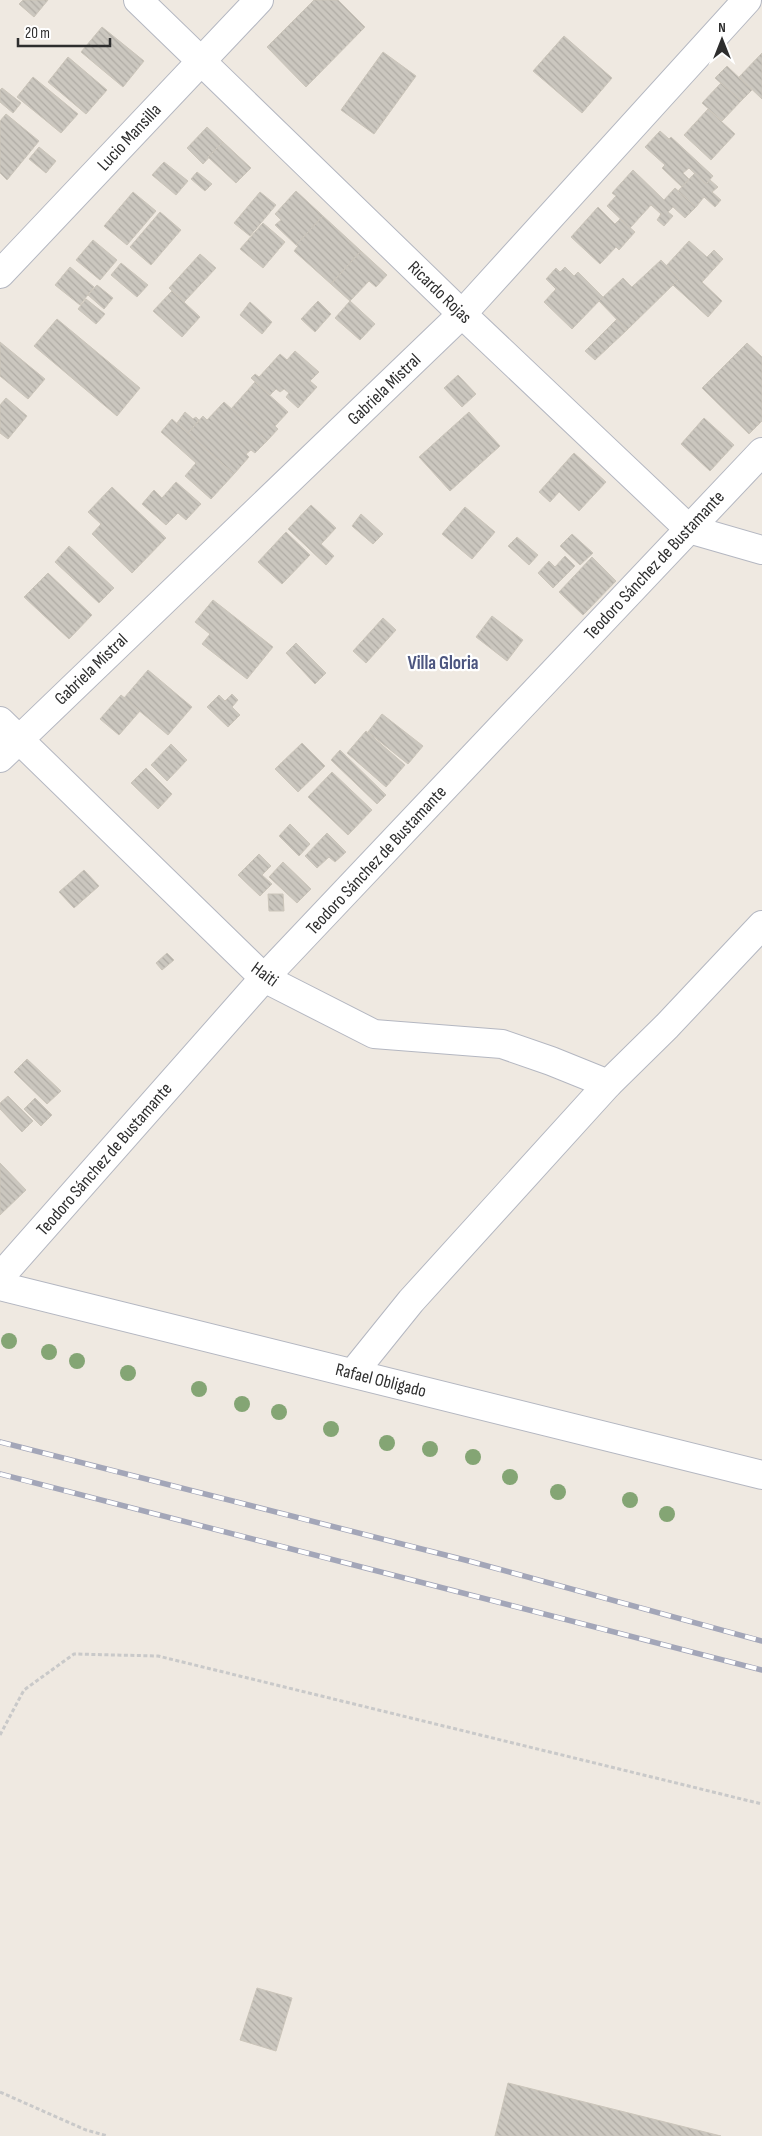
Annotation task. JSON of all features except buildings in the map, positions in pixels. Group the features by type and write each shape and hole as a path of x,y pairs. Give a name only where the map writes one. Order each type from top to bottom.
{"street":[{"name":"Ricardo Rojas","path":"138,0 462,314 689,529 762,550"},
{"name":"Lucio Mansilla","path":"0,274 259,0"},
{"name":"Gabriela Mistral","path":"0,758 9,730 462,314 747,0"},
{"name":"Teodoro Sánchez de Bustamante","path":"0,1277 264,978 762,452"},
{"name":"Haiti","path":"9,730 264,978 374,1034 502,1044 608,1084"},
{"path":"353,1372 411,1301 608,1084 667,1026 762,925"},
{"name":"Rafael Obligado","path":"0,1286 353,1372 762,1475"}],"path":[{"path":"0,1735 24,1690 74,1654 158,1656 762,1804"},
{"path":"0,2092 86,2130 108,2136"}],"railway":[{"path":"0,1442 469,1561 762,1641"},
{"path":"0,1474 762,1670"}],"district":[{"name":"Villa Gloria","path":"443,662"}]}
